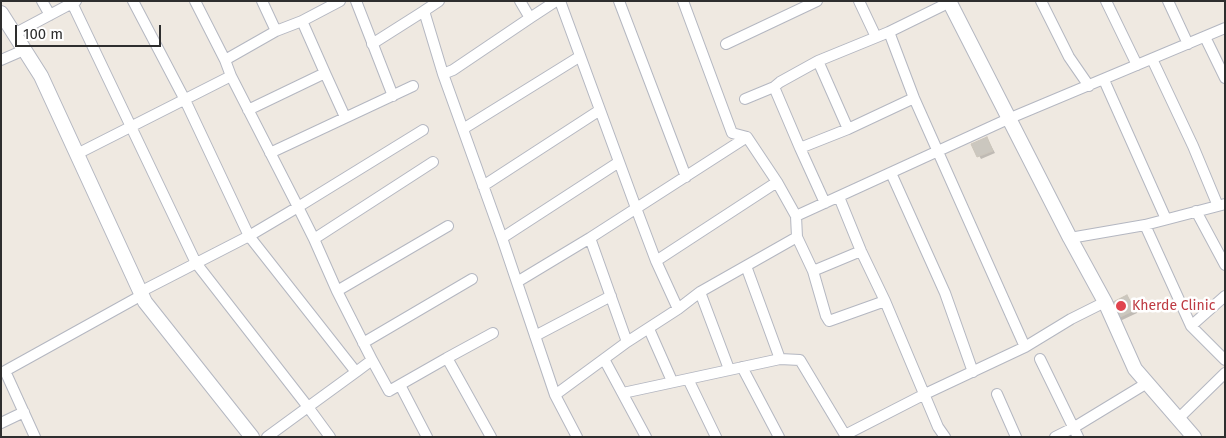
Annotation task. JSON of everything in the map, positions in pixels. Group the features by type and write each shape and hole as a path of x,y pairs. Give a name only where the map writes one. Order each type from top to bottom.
{"main road":[{"path":"950,2 1008,119 1105,302 1135,369 1194,437"},
{"path":"1,13 41,76 145,302 252,437"}],"street":[{"path":"42,1 50,15"},
{"path":"133,1 185,100 249,236 356,372"},
{"path":"195,1 314,239 337,291 389,391 493,333"},
{"path":"262,1 276,31"},
{"path":"225,60 276,31 302,21 340,1"},
{"path":"356,1 393,96"},
{"path":"372,44 439,1"},
{"path":"520,1 530,18"},
{"path":"442,74 453,70 558,1 656,261 678,309"},
{"path":"619,1 686,177"},
{"path":"682,1 732,133 747,137 777,182 796,216 797,237 813,271 826,316 830,321 885,302"},
{"path":"726,44 817,1"},
{"path":"859,1 876,37"},
{"path":"1041,1 1069,57 1089,86"},
{"path":"1106,1 1137,65"},
{"path":"1168,1 1188,44"},
{"path":"14,34 74,2 196,263 330,437"},
{"path":"745,99 774,87 818,61 889,32 950,2"},
{"path":"424,11 442,74 502,238 555,396 577,437"},
{"path":"302,21 345,117"},
{"path":"796,216 1008,119 1225,28"},
{"path":"889,32 914,98 1025,347"},
{"path":"1205,37 1225,78"},
{"path":"1,60 24,50"},
{"path":"462,130 579,57"},
{"path":"1070,238 1145,225 1221,205 1152,59"},
{"path":"818,61 848,129"},
{"path":"248,110 325,73"},
{"path":"77,154 231,76"},
{"path":"1104,80 1166,219"},
{"path":"270,153 413,86"},
{"path":"774,87 825,203"},
{"path":"800,148 848,129 914,98"},
{"path":"483,186 600,110"},
{"path":"35,437 5,371 196,263 249,236 424,130"},
{"path":"517,282 590,238 747,137"},
{"path":"314,239 433,162"},
{"path":"502,238 619,162"},
{"path":"890,173 944,293 973,372"},
{"path":"656,261 777,182"},
{"path":"839,197 938,426 946,437"},
{"path":"1196,211 1225,265"},
{"path":"1145,225 1191,326 1225,360"},
{"path":"337,291 448,226"},
{"path":"555,396 627,342 649,329 700,292 797,237"},
{"path":"590,238 627,342"},
{"path":"813,271 861,251"},
{"path":"746,266 780,359"},
{"path":"363,343 472,279"},
{"path":"700,292 728,370"},
{"path":"535,336 611,296"},
{"path":"1191,326 1225,296"},
{"path":"622,393 780,359 800,360 845,436 925,394 1025,347 1071,319 1105,302"},
{"path":"649,329 672,382"},
{"path":"447,358 491,437"},
{"path":"604,359 646,437"},
{"path":"1040,359 1075,432"},
{"path":"267,437 372,360"},
{"path":"742,367 779,437"},
{"path":"1179,418 1225,373"},
{"path":"688,379 716,437"},
{"path":"1054,437 1075,432 1148,383"},
{"path":"400,385 427,437"},
{"path":"997,394 1016,437"},
{"path":"1,423 24,412"}],"building":[{"path":"987,137 993,151 977,157 971,144"},
{"path":"1127,295 1135,310 1116,319 1109,304"}],"place":[{"name":"Kherde Clinic","path":"1121,306"}]}
